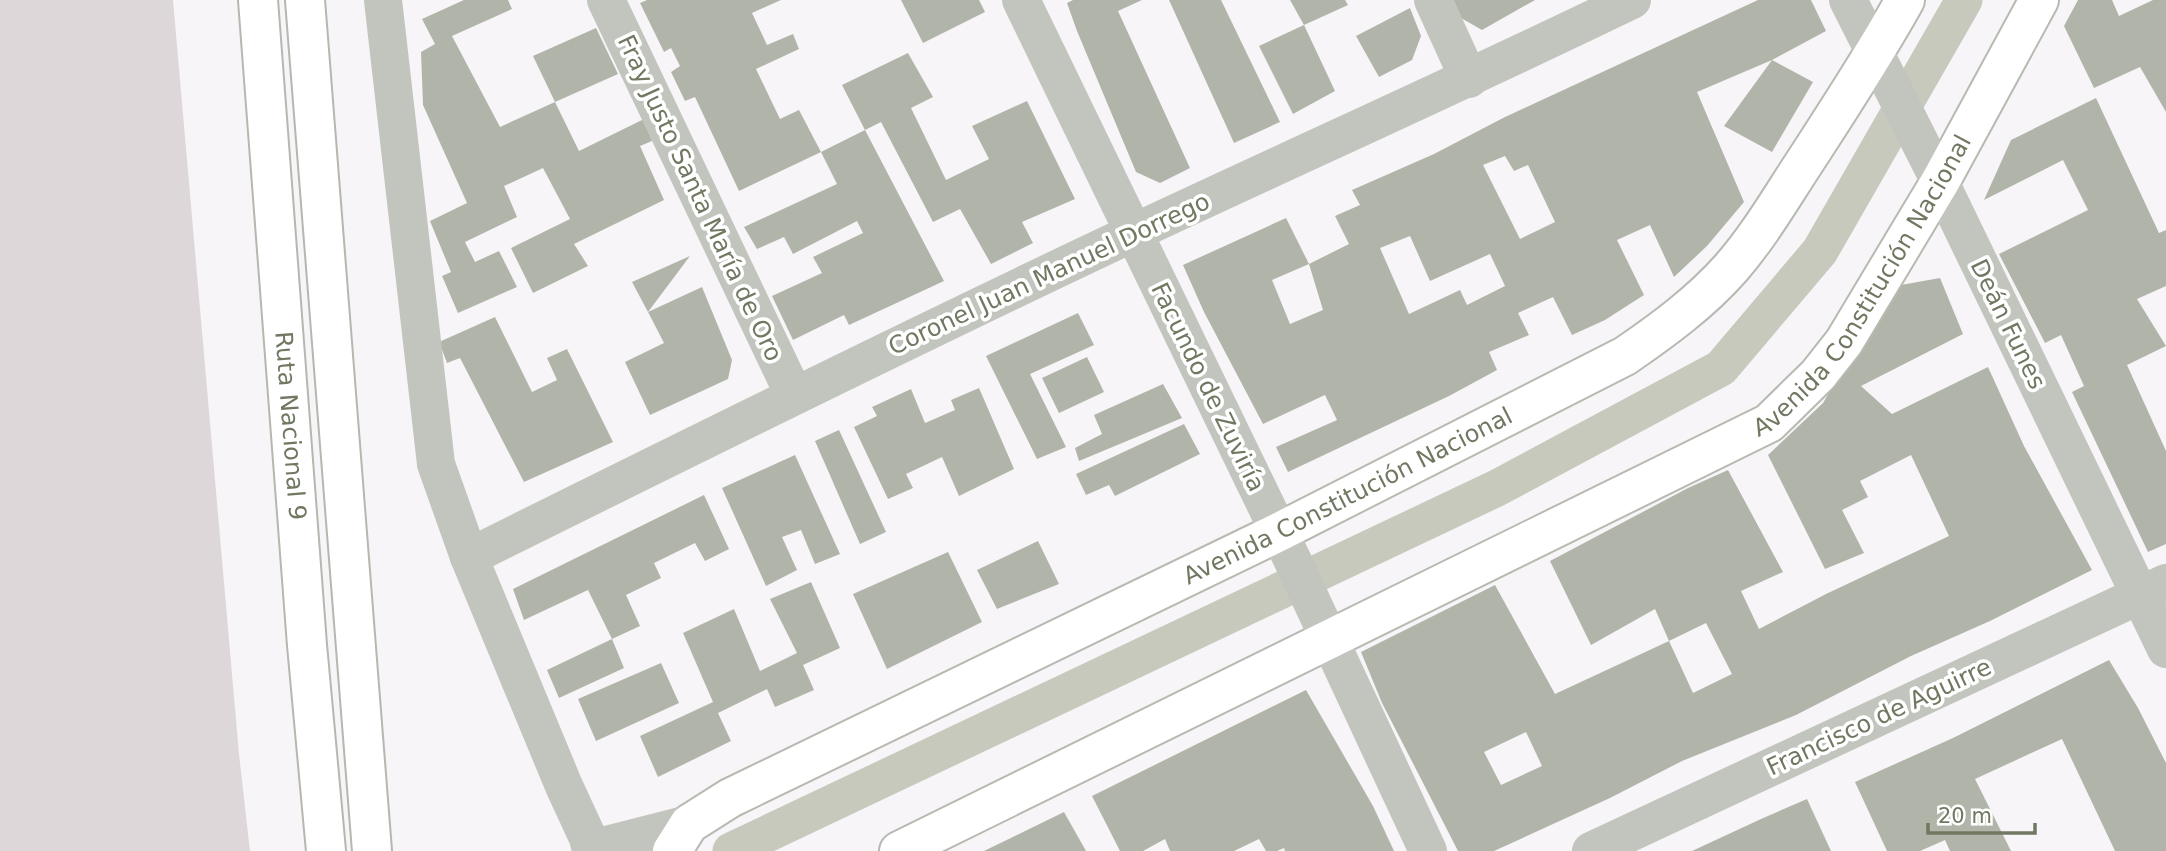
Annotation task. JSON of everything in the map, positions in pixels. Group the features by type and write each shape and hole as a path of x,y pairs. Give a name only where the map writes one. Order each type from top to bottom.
{"main road":[{"name":"Ruta Nacional 9","path":"258,0 307,645 326,851"},
{"name":"Ruta Nacional 9","path":"305,0 372,851"},
{"name":"Avenida Constitución Nacional","path":"681,838 730,798 1285,545 1625,356 1700,299 1756,236 1876,55 1905,0"},
{"name":"Avenida Constitución Nacional","path":"899,851 1323,626 1769,423 1818,375 1844,342 1940,182 2039,0"}],"street":[{"path":"383,0 436,464 470,556 591,850 681,838"},
{"name":"Fray Justo Santa María de Oro","path":"606,0 794,395"},
{"name":"Facundo de Zuviría","path":"1021,0 1285,545 1428,851"},
{"path":"1433,0 1469,79"},
{"name":"Coronel Juan Manuel Dorrego","path":"470,556 794,395 1632,0"},
{"name":"Deán Funes","path":"1848,0 2153,589 2166,649"},
{"name":"Francisco de Aguirre","path":"1591,851 2153,589"}],"shaded area":[{"path":"0,0 173,0 239,754 250,851 0,851"}],"building":[{"path":"464,0 508,0 512,9 452,36 500,127 555,102 579,151 644,119 652,141 640,146 664,200 574,244 588,266 533,293 511,248 570,219 543,168 504,186 517,217 465,242 475,262 499,251 517,287 458,313 442,276 451,272 430,221 467,203 423,105 421,52 435,44 422,19"},
{"path":"647,0 781,0 752,13 767,45 793,34 799,49 756,69 780,119 799,110 821,152 739,191 695,97 685,101 671,72 680,66 671,48 664,52 640,3"},
{"path":"901,0 979,0 985,12 923,43"},
{"path":"1073,0 1142,0 1118,11 1190,168 1160,183 1136,172 1077,31 1067,3"},
{"path":"1169,0 1221,0 1280,122 1234,143"},
{"path":"1290,0 1345,0 1348,5 1304,25"},
{"path":"1453,0 1535,0 1482,30 1461,18"},
{"path":"1758,0 1811,0 1826,31 1772,60 1697,92 1744,202 1707,246 1674,277 1650,225 1617,240 1644,295 1605,320 1572,335 1553,297 1518,313 1529,335 1489,352 1497,370 1449,396 1288,472 1276,447 1337,420 1325,395 1263,424 1204,312 1183,265 1286,218 1309,264 1349,244 1335,216 1360,205 1352,190 1434,154 1503,118","holes":["1505,156 1514,171 1528,165 1555,222 1520,239 1483,165","1410,236 1430,281 1490,254 1505,286 1467,305 1460,290 1409,314 1380,248","1309,264 1323,310 1290,324 1272,280"]},
{"path":"2078,0 2112,0 2119,16 2153,0 2166,0 2166,112 2140,67 2094,88 2064,26"},
{"path":"1410,8 1421,36 1412,60 1379,77 1356,36"},
{"path":"1304,25 1335,91 1293,114 1259,46"},
{"path":"596,28 618,74 555,102 533,56"},
{"path":"908,53 933,97 911,108 946,180 989,159 972,126 1027,101 1075,199 1022,222 1033,243 991,264 960,209 933,222 881,122 865,130 842,85"},
{"path":"1772,60 1813,82 1772,152 1724,126"},
{"path":"2096,98 2159,233 2166,230 2166,286 2137,299 2166,346 2127,365 2166,451 2166,544 2148,552 2072,392 2084,386 2061,335 2045,343 1999,254 2088,210 2063,160 1984,200 2011,140"},
{"path":"865,130 944,281 849,325 844,315 793,340 772,296 822,273 813,257 863,233 857,221 793,254 784,237 757,249 744,227 837,184 821,152"},
{"path":"690,256 648,312 632,282"},
{"path":"1940,278 1963,334 1861,386 1892,414 1988,367 2024,446 2092,570 1990,621 1911,656 1796,715 1682,761 1610,798 1494,851 1458,851 1382,703 1361,652 1495,585 1555,694 1669,641 1655,609 1591,645 1550,561 1688,488 1728,470 1783,572 1741,591 1759,629 1949,536 1911,455 1860,481 1868,497 1842,510 1864,553 1825,569 1768,455 1823,403 1847,361 1901,285","holes":["1706,623 1732,674 1693,693 1669,641","1526,732 1542,766 1501,785 1484,752"]},
{"path":"702,287 732,360 728,379 650,415 625,362 664,343 648,312"},
{"path":"1078,313 1094,345 1030,374 1066,447 1037,459 986,356"},
{"path":"495,317 532,392 557,380 547,358 567,349 613,442 524,482 460,358 447,363 439,342"},
{"path":"1087,357 1104,392 1059,413 1042,378"},
{"path":"1163,384 1182,418 1079,461 1075,448 1102,434 1094,415"},
{"path":"979,388 1014,469 959,496 942,457 906,474 913,488 888,499 854,427 877,416 872,407 911,389 925,423 955,410 951,400"},
{"path":"1184,424 1200,454 1115,496 1109,485 1086,495 1076,474"},
{"path":"839,430 886,532 860,544 815,441"},
{"path":"795,455 840,554 815,564 801,530 782,537 797,570 766,586 722,488"},
{"path":"704,495 729,549 705,561 695,543 654,563 661,578 626,595 640,626 612,639 588,590 524,620 513,589"},
{"path":"1038,541 1059,584 997,609 977,570"},
{"path":"948,552 982,622 887,669 853,594"},
{"path":"811,582 840,648 803,665 814,690 775,707 767,689 718,713 731,741 658,777 640,736 713,702 683,633 734,609 760,671 797,653 770,599"},
{"path":"612,639 624,668 559,698 547,670"},
{"path":"2109,660 2138,708 2166,763 2166,851 2115,851 2062,739 1975,779 2011,851 1950,851 1945,840 1920,851 1887,851 1855,782 1953,738"},
{"path":"661,663 679,703 596,741 578,699"},
{"path":"1306,690 1373,806 1394,851 1285,851 1284,848 1266,851 1259,839 1234,851 1170,851 1165,839 1143,851 1120,851 1092,796"},
{"path":"1807,799 1831,851 1692,851 1761,819"},
{"path":"1064,812 1086,851 984,851 1021,833"}],"waterway":[{"path":"731,851 1497,488 1721,368 1820,251 1964,0"}]}
